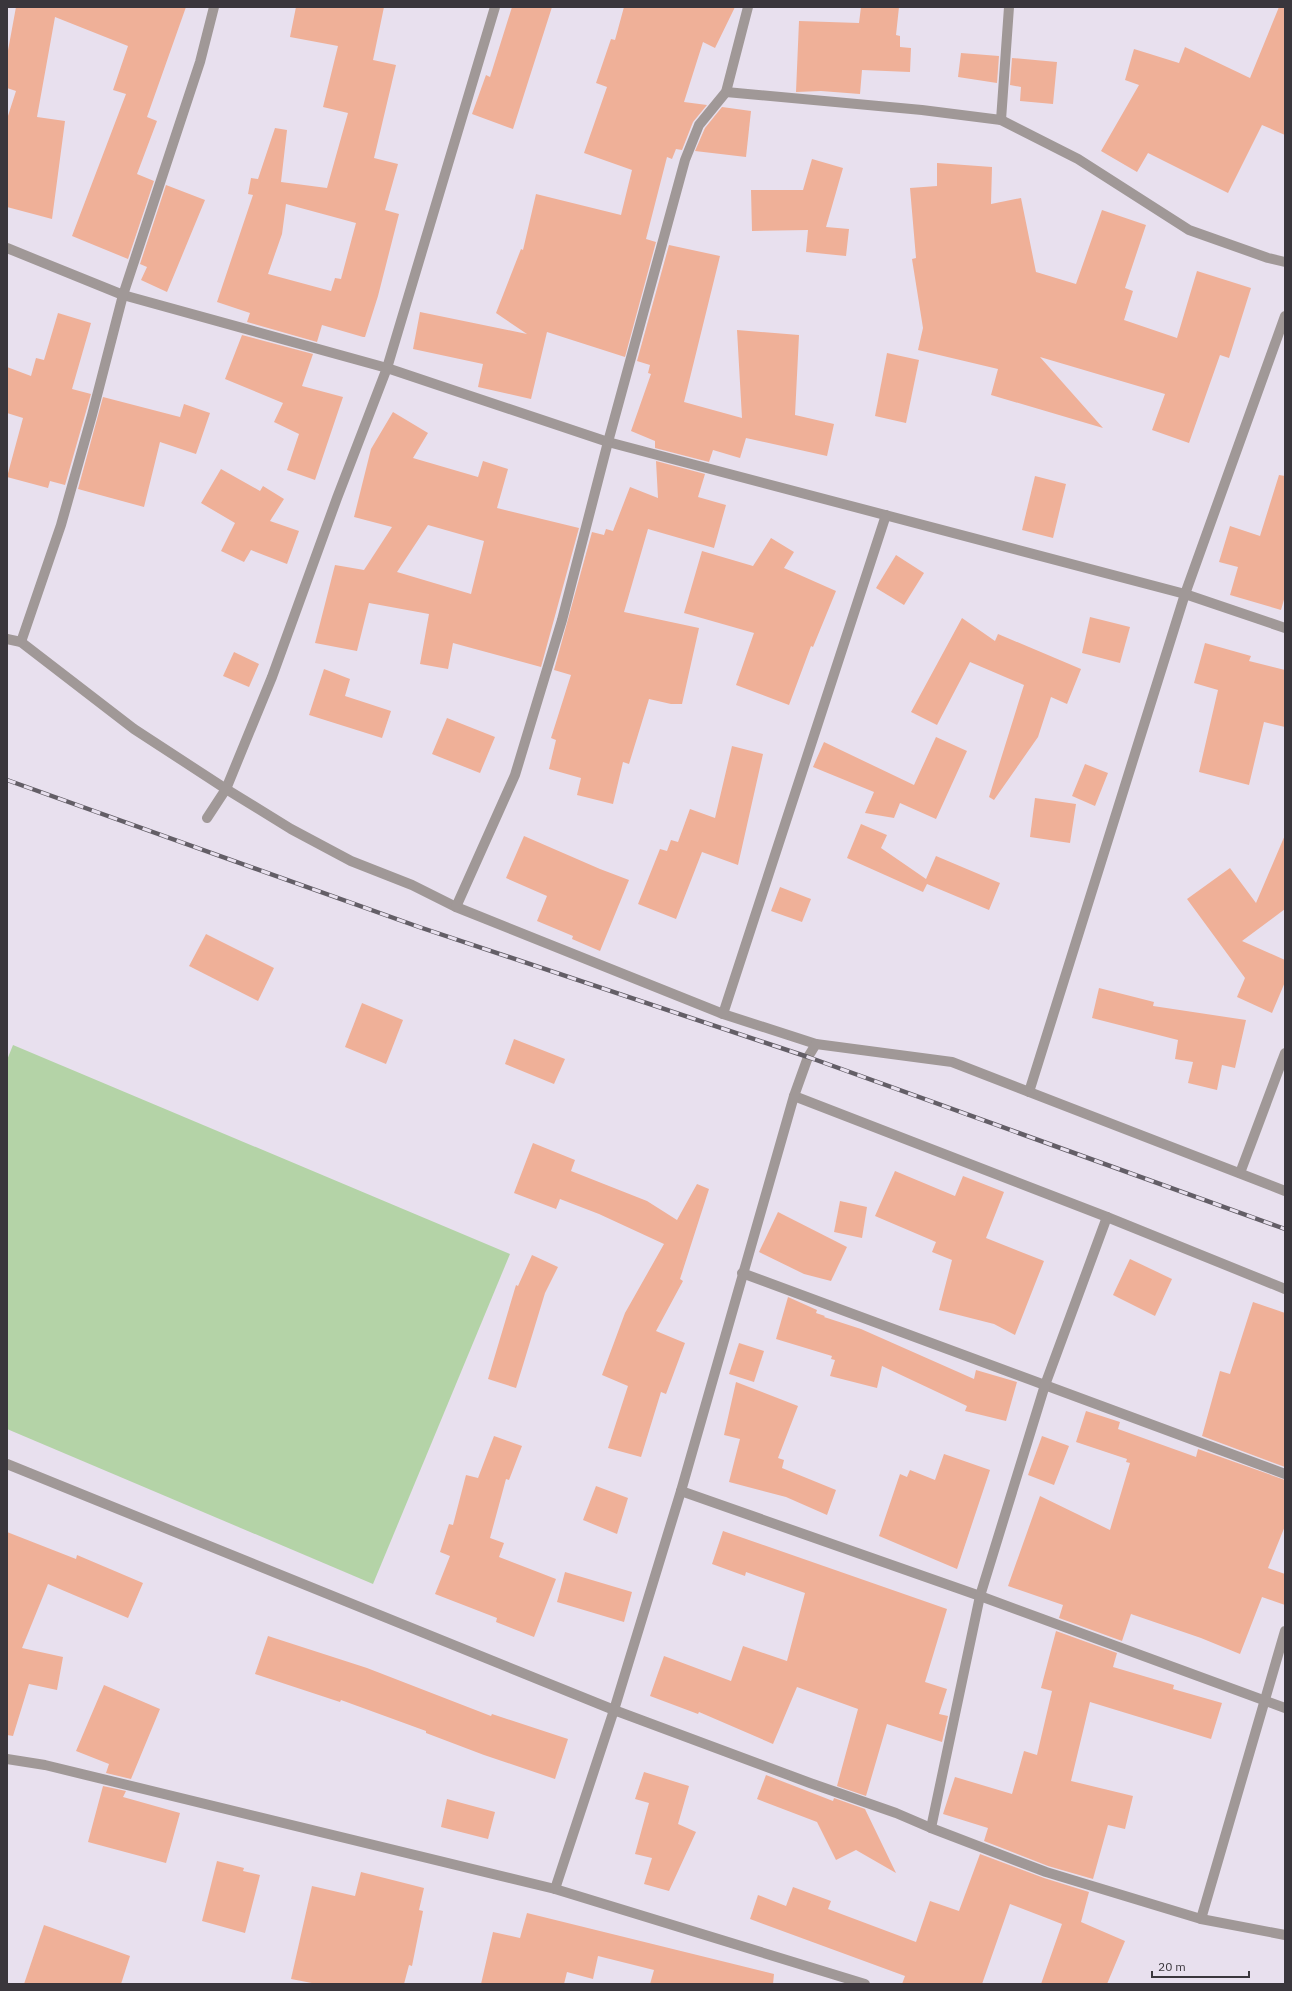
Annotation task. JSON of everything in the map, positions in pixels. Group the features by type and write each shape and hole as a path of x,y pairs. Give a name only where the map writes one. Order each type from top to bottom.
{"street":[{"path":"21,642 63,517 124,295 200,62 214,7"},
{"path":"207,818 226,789 272,677 337,498 387,368 495,7"},
{"path":"456,907 514,775 562,620 608,442 686,160 699,125 726,92 748,7"},
{"path":"1001,120 1010,7"},
{"path":"726,92 922,110 1001,120 1078,159 1190,230 1268,258 1285,262"},
{"path":"7,248 124,295 387,368 608,442 1185,594 1285,628"},
{"path":"1029,1092 1185,594 1285,316"},
{"path":"723,1014 886,515"},
{"path":"7,639 21,642 134,729 291,829 351,861 412,885 456,907 723,1014 816,1044 952,1062 1285,1191"},
{"path":"555,1889 614,1710 681,1491 742,1273 794,1096 808,1057 816,1044"},
{"path":"1240,1173 1285,1053"},
{"path":"794,1096 1107,1217 1285,1289"},
{"path":"931,1828 980,1596 1045,1385 1107,1217"},
{"path":"742,1273 1285,1474"},
{"path":"7,1464 614,1710 810,1783 896,1813 1046,1872 1201,1919 1285,1935"},
{"path":"681,1491 980,1596 1285,1708"},
{"path":"1201,1919 1285,1631"},
{"path":"7,1759 45,1765 555,1889 865,1984"}],"green space":[{"path":"13,1045 510,1254 373,1584 7,1429 7,1060"}],"building":[{"path":"16,7 186,7 147,117 157,121 137,174 154,181 128,259 72,236 126,94 113,90 128,46 55,17 37,117 65,121 52,219 7,207 7,119 16,91 7,88 7,56"},
{"path":"296,7 384,7 373,60 396,65 374,158 398,164 385,210 399,214 378,296 365,337 322,325 317,342 247,322 250,313 217,302 253,195 248,194 251,178 258,179 275,128 287,130 281,182 327,188 348,113 323,107 338,46 290,37","holes":["286,204 356,223 341,279 335,278 331,291 268,274 282,234"]},
{"path":"512,7 552,7 513,129 472,114 486,75 490,77"},
{"path":"624,7 735,7 715,48 703,42 684,102 707,105 693,122 682,150 676,149 672,159 667,157 646,239 656,242 625,357 547,332 531,399 478,387 483,364 413,349 420,312 527,334 496,313 521,249 523,250 536,194 621,215 632,170 584,153 607,87 596,83 611,39 615,40"},
{"path":"861,7 899,7 896,35 900,36 900,47 911,48 910,72 862,70 860,94 821,91 796,92 799,21 859,23"},
{"path":"1279,7 1285,7 1285,135 1262,125 1228,193 1148,153 1137,172 1101,151 1139,85 1125,80 1134,49 1179,63 1185,47 1250,78"},
{"path":"961,53 999,56 997,83 958,77"},
{"path":"1012,58 1057,62 1053,104 1020,101 1021,87 1010,85"},
{"path":"722,107 751,111 746,157 695,151 705,128"},
{"path":"812,159 843,168 826,227 849,229 846,256 806,252 808,230 752,231 751,190 803,190"},
{"path":"937,163 992,167 991,204 1021,198 1036,272 1076,284 1102,210 1146,225 1125,288 1133,291 1124,320 1177,338 1197,271 1251,288 1229,358 1220,355 1189,443 1152,430 1165,394 1040,357 1103,428 991,395 998,369 918,350 923,328 912,259 916,258 910,188 937,186"},
{"path":"166,185 205,200 167,292 141,280 147,267 140,264"},
{"path":"669,245 720,256 684,402 742,418 737,330 799,335 795,415 834,424 827,456 746,438 740,458 713,450 709,462 655,448 655,441 631,431 651,374 648,373 650,365 637,361"},
{"path":"58,313 91,323 72,389 91,394 65,485 50,481 48,488 7,477 23,418 7,413 7,367 31,376 36,358 44,360"},
{"path":"242,335 313,354 302,386 343,397 315,480 287,470 299,434 274,422 283,403 225,379"},
{"path":"887,353 919,360 906,423 875,416"},
{"path":"103,397 180,417 184,404 210,413 196,454 160,442 144,507 78,489"},
{"path":"393,412 428,433 413,458 478,477 483,461 508,469 497,508 579,528 541,667 453,643 448,669 420,664 429,614 369,603 357,651 315,643 335,565 364,570 392,527 354,517 371,449","holes":["428,525 484,541 471,594 397,572"]},
{"path":"656,461 705,474 698,497 726,505 714,548 648,529 624,612 699,628 682,704 671,704 649,699 629,764 623,762 613,804 577,795 581,778 549,769 556,740 551,738 571,675 554,670 592,532 604,535 606,529 613,531 630,487 658,498"},
{"path":"221,469 260,491 263,486 284,499 270,521 299,531 287,564 251,550 244,562 221,551 235,523 201,503"},
{"path":"1279,475 1285,476 1285,596 1281,610 1230,595 1238,567 1219,562 1230,526 1260,536"},
{"path":"1035,476 1066,484 1053,538 1022,530"},
{"path":"771,538 794,552 784,568 836,591 813,647 811,646 789,705 736,685 754,633 684,613 702,551 753,566"},
{"path":"896,555 924,573 904,605 876,588"},
{"path":"1090,617 1130,627 1120,663 1082,653"},
{"path":"962,618 995,641 998,634 1081,669 1067,704 1051,697 1038,737 994,800 989,797 1024,685 970,662 937,725 911,712"},
{"path":"1205,643 1251,656 1249,661 1285,670 1285,727 1264,722 1249,785 1199,772 1218,690 1194,683"},
{"path":"234,652 259,664 249,687 223,676"},
{"path":"324,669 350,679 345,696 391,711 382,738 309,715"},
{"path":"447,718 495,737 480,773 432,754"},
{"path":"936,737 967,751 936,819 900,803 894,818 865,813 874,792 813,767 824,742 914,785"},
{"path":"732,746 763,754 738,865 702,852 676,919 638,904 660,849 667,851 671,840 678,842 690,809 715,818"},
{"path":"1085,764 1108,773 1095,806 1072,796"},
{"path":"1035,798 1076,804 1070,843 1030,837"},
{"path":"861,824 887,835 881,848 926,879 936,856 1000,883 989,910 927,884 923,892 847,858"},
{"path":"1285,835 1285,909 1242,941 1285,960 1285,982 1272,1013 1237,997 1245,978 1187,899 1230,868 1256,903"},
{"path":"524,836 629,880 600,951 572,939 573,936 537,921 547,896 506,878"},
{"path":"780,887 811,899 802,922 771,911"},
{"path":"206,934 274,968 258,1001 189,966"},
{"path":"1099,988 1154,1002 1153,1006 1246,1020 1235,1068 1222,1065 1217,1090 1188,1083 1193,1062 1175,1059 1178,1040 1092,1018"},
{"path":"362,1003 403,1020 386,1064 345,1047"},
{"path":"514,1039 565,1059 554,1084 505,1064"},
{"path":"533,1143 575,1160 571,1171 647,1201 677,1220 697,1184 709,1189 680,1279 683,1281 656,1331 685,1343 666,1394 661,1392 641,1457 608,1448 628,1386 602,1375 625,1313 664,1244 599,1214 560,1199 556,1209 514,1193"},
{"path":"895,1171 955,1196 963,1176 1004,1192 986,1238 1044,1261 1015,1335 994,1324 939,1310 952,1260 932,1252 936,1242 875,1216"},
{"path":"840,1201 867,1207 862,1238 834,1232"},
{"path":"778,1212 847,1247 831,1281 804,1274 759,1252"},
{"path":"532,1255 558,1267 545,1293 516,1388 488,1379 516,1285 518,1286"},
{"path":"1130,1259 1172,1279 1155,1316 1113,1295"},
{"path":"788,1297 817,1310 816,1313 825,1316 824,1317 861,1329 974,1379 976,1370 1017,1382 1006,1421 965,1411 967,1406 882,1366 877,1388 830,1376 835,1360 831,1359 832,1356 776,1339"},
{"path":"1253,1302 1285,1313 1285,1467 1202,1436 1220,1371 1230,1374"},
{"path":"739,1343 764,1351 754,1382 729,1374"},
{"path":"736,1382 798,1406 778,1458 784,1460 782,1468 836,1490 827,1515 786,1497 729,1482 740,1439 724,1435"},
{"path":"1086,1411 1120,1422 1118,1429 1196,1457 1198,1449 1285,1480 1285,1526 1268,1568 1285,1574 1285,1605 1262,1597 1240,1654 1201,1638 1131,1614 1122,1641 1059,1618 1063,1605 1008,1586 1040,1496 1110,1530 1130,1463 1126,1462 1127,1459 1076,1442"},
{"path":"494,1436 522,1446 509,1480 506,1479 490,1538 504,1543 499,1557 556,1579 534,1637 496,1622 497,1618 435,1594 450,1556 440,1552 449,1524 453,1525 466,1475 478,1478"},
{"path":"1042,1436 1069,1446 1054,1485 1028,1475"},
{"path":"944,1454 990,1470 957,1569 879,1536 900,1474 907,1477 910,1470 935,1480"},
{"path":"596,1486 628,1498 617,1534 583,1520"},
{"path":"723,1531 947,1609 925,1682 947,1689 939,1714 948,1716 942,1742 887,1724 866,1796 837,1786 858,1709 797,1687 773,1744 699,1712 698,1714 650,1696 664,1656 731,1681 743,1646 787,1661 805,1593 746,1572 745,1576 712,1564"},
{"path":"7,1532 76,1559 77,1555 143,1583 128,1618 48,1584 22,1648 63,1657 57,1690 29,1684 13,1736 7,1735"},
{"path":"565,1572 632,1592 624,1622 557,1602"},
{"path":"1056,1631 1117,1653 1113,1667 1174,1685 1173,1689 1222,1703 1211,1739 1090,1702 1071,1781 1133,1796 1125,1829 1108,1825 1093,1879 1048,1866 984,1841 988,1828 943,1814 955,1777 1012,1794 1024,1751 1037,1755 1052,1691 1041,1688"},
{"path":"268,1636 367,1668 491,1716 492,1714 568,1739 555,1779 484,1755 426,1733 426,1731 341,1700 340,1702 255,1674"},
{"path":"104,1685 160,1709 131,1779 106,1773 109,1764 76,1751"},
{"path":"644,1772 689,1786 678,1824 696,1832 669,1891 644,1884 652,1858 635,1854 649,1803 635,1799"},
{"path":"766,1775 833,1801 834,1798 865,1809 896,1873 856,1850 836,1860 817,1822 757,1799"},
{"path":"103,1786 126,1791 123,1797 180,1813 166,1863 88,1842"},
{"path":"447,1799 495,1812 488,1839 441,1827"},
{"path":"980,1854 1044,1878 1089,1892 1081,1922 1125,1941 1107,1984 1041,1984 1062,1924 1010,1904 982,1984 902,1984 905,1976 750,1919 758,1895 786,1906 793,1887 831,1901 828,1909 916,1942 930,1901 959,1911"},
{"path":"217,1861 244,1868 243,1871 260,1875 245,1933 202,1921"},
{"path":"361,1872 424,1888 419,1910 423,1911 412,1966 409,1965 404,1984 317,1984 291,1979 312,1886 355,1896"},
{"path":"527,1913 774,1974 773,1984 650,1984 654,1970 598,1956 593,1979 567,1972 564,1984 481,1984 493,1932 520,1938"},
{"path":"44,1925 130,1956 121,1984 24,1984"}],"railway":[{"path":"7,780 419,927 808,1057 1285,1229"}]}
